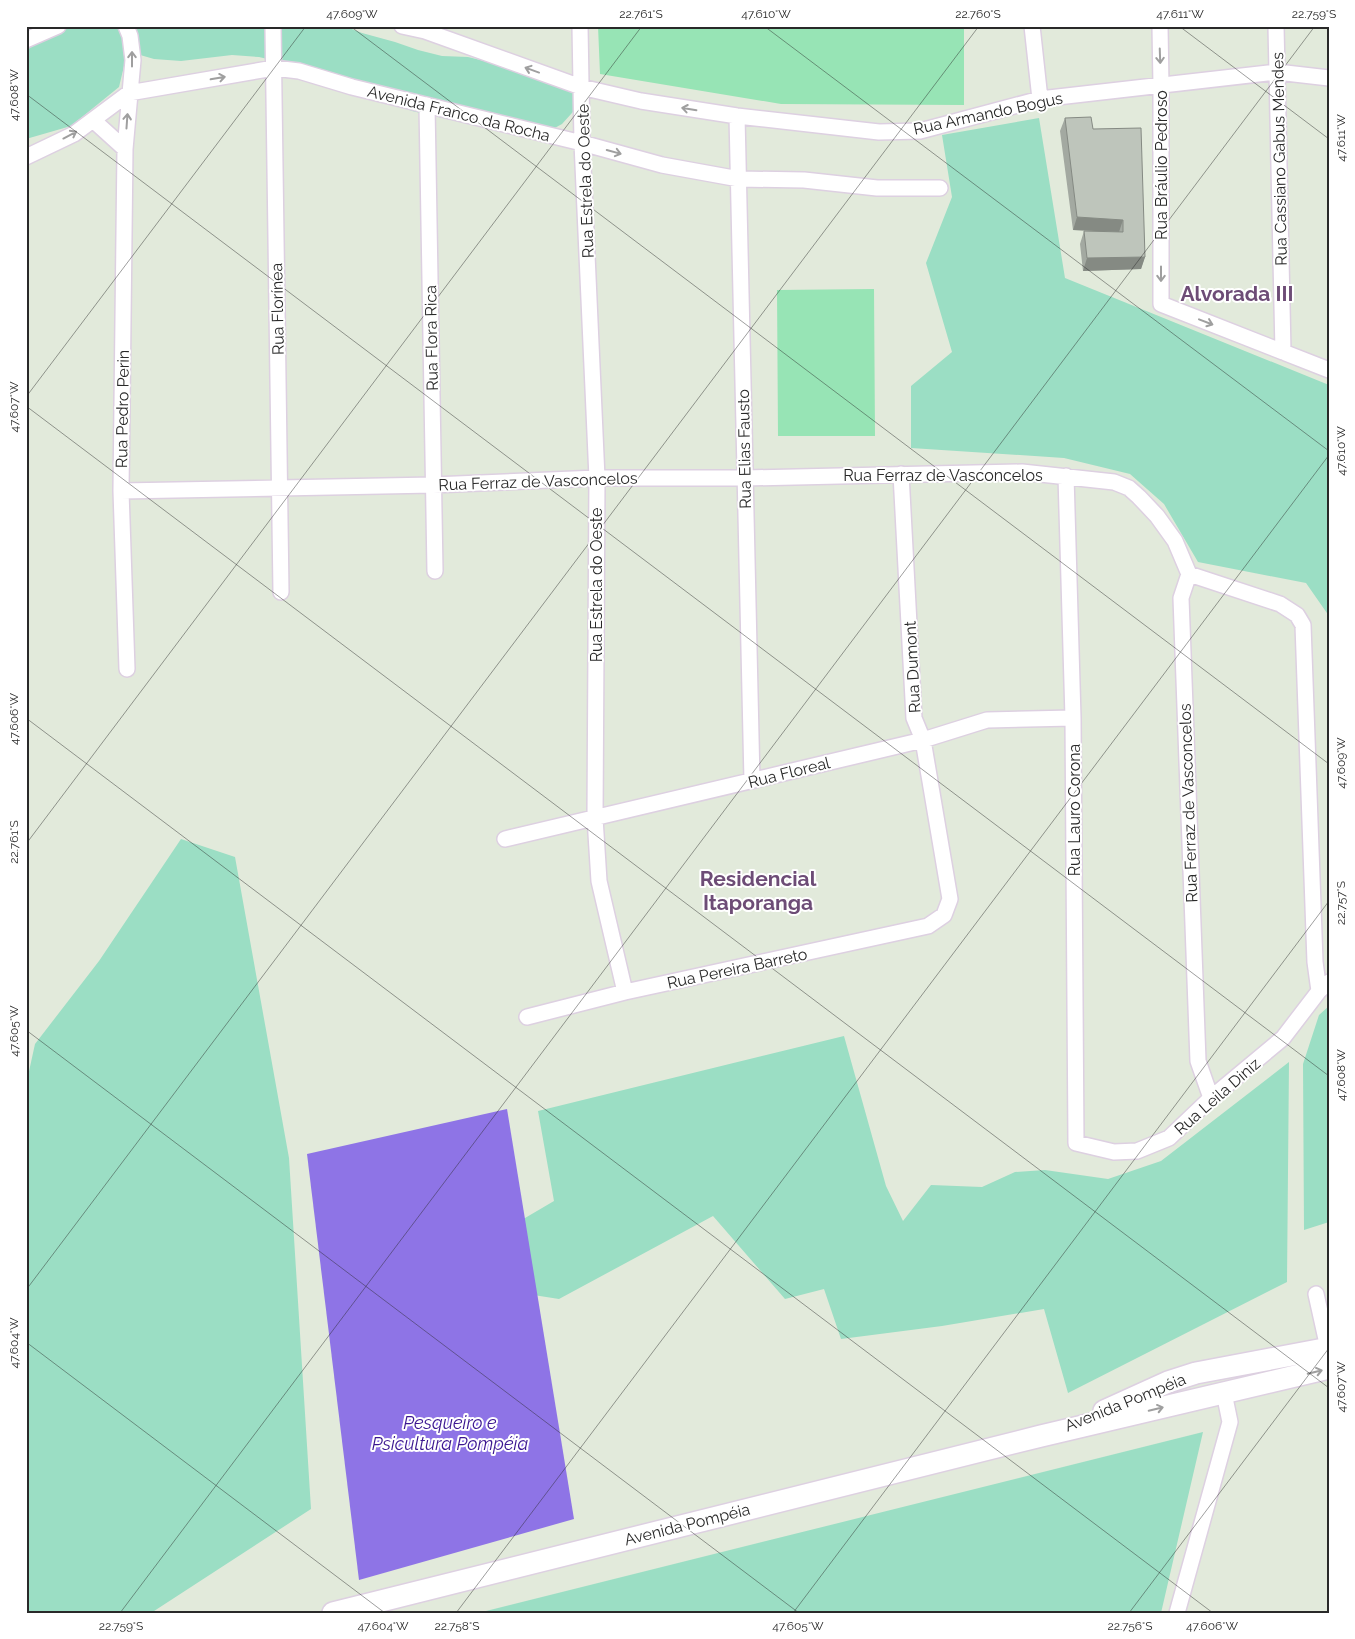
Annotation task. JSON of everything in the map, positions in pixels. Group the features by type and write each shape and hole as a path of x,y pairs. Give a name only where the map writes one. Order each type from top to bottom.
{"main road":[{"name":"Avenida Pompéia","path":"1041,1436 1092,1417 1168,1382 1196,1373 1327,1353"},
{"name":"Avenida Pompéia","path":"333,1613 1041,1436 1224,1393 1327,1353"},
{"path":"1168,1382 1198,1378 1217,1386 1224,1393"}],"street":[{"path":"26,40 58,26"},
{"name":"Rua Pedro Perin","path":"126,26 130,36 133,60 125,148 121,491 127,669"},
{"name":"Rua Florínea","path":"273,26 281,592"},
{"path":"402,26 425,29 581,87 641,101 737,116"},
{"name":"Rua Estrela do Oeste","path":"580,26 582,143 597,478 595,818 599,881 626,992"},
{"path":"1032,26 1040,100"},
{"name":"Rua Bráulio Pedroso","path":"1160,26 1161,304 1283,352"},
{"name":"Rua Cassiano Gabus Mendes","path":"1276,26 1283,352"},
{"name":"Avenida Franco da Rocha","path":"26,157 74,134 129,93 274,68 299,71 662,165 739,179 804,180 877,188 940,188"},
{"name":"Rua Armando Bogus","path":"737,116 879,132 920,130 1040,100 1277,72 1329,78"},
{"name":"Rua Flora Rica","path":"427,105 435,571"},
{"name":"Rua Elias Fausto","path":"737,116 752,781"},
{"path":"93,120 125,148"},
{"path":"1283,352 1329,370"},
{"name":"Rua Ferraz de Vasconcelos","path":"121,491 433,485 597,478 745,478 1022,472 1114,482 1129,488 1157,516 1175,541 1189,574 1181,598 1198,1061 1210,1098"},
{"name":"Rua Dumont","path":"901,474 914,718 923,740 950,899 944,915"},
{"name":"Rua Lauro Corona","path":"1066,476 1073,718 1076,1143"},
{"path":"1189,574 1280,604 1297,615 1303,625 1315,962 1324,987"},
{"name":"Rua Floreal","path":"505,838 923,740 987,720 1073,718"},
{"name":"Rua Pereira Barreto","path":"527,1017 626,992 928,926 944,915"},
{"name":"Rua Leila Diniz","path":"1076,1143 1114,1152 1137,1151 1169,1138 1210,1098 1283,1038 1324,987"},
{"path":"1316,1294 1327,1353"},
{"path":"1177,1613 1230,1422 1224,1393"}],"green space":[{"path":"36,26 344,26 442,56 468,57 542,75 564,84 581,103 562,124 540,136 512,134 412,111 284,63 259,57 232,55 181,61 154,59 123,50 125,62 119,87 71,126 26,139 26,50 30,48"},
{"path":"598,26 964,26 964,105 781,104 600,74"},
{"path":"1039,118 1065,278 1329,385 1329,616 1306,583 1198,562 1164,504 1130,474 1064,458 911,448 911,386 952,352 926,263 952,197 942,135"},
{"path":"874,289 875,436 778,436 777,290"},
{"path":"181,839 235,857 289,1158 311,1509 151,1613 26,1613 26,1085 35,1044 99,961"},
{"path":"1329,1006 1329,1222 1304,1230 1303,1064 1319,1015"},
{"path":"844,1036 886,1186 903,1221 931,1185 982,1187 1015,1172 1045,1170 1108,1179 1161,1161 1289,1062 1287,1282 1068,1393 1044,1309 942,1326 841,1339 824,1289 785,1299 713,1216 559,1299 488,1288 467,1252 554,1201 538,1111"},
{"path":"1203,1432 1161,1613 478,1613"}],"water":[{"name":"Pesqueiro e Psicultura Pompéia","path":"507,1109 574,1519 359,1580 307,1154"}],"building":[{"path":"1091,117 1093,129 1141,128 1145,257 1087,258 1084,231 1123,232 1123,220 1077,217 1065,118"}],"district":[{"name":"Alvorada III","path":"1237,294"},
{"name":"Residencial Itaporanga","path":"758,891"}]}
